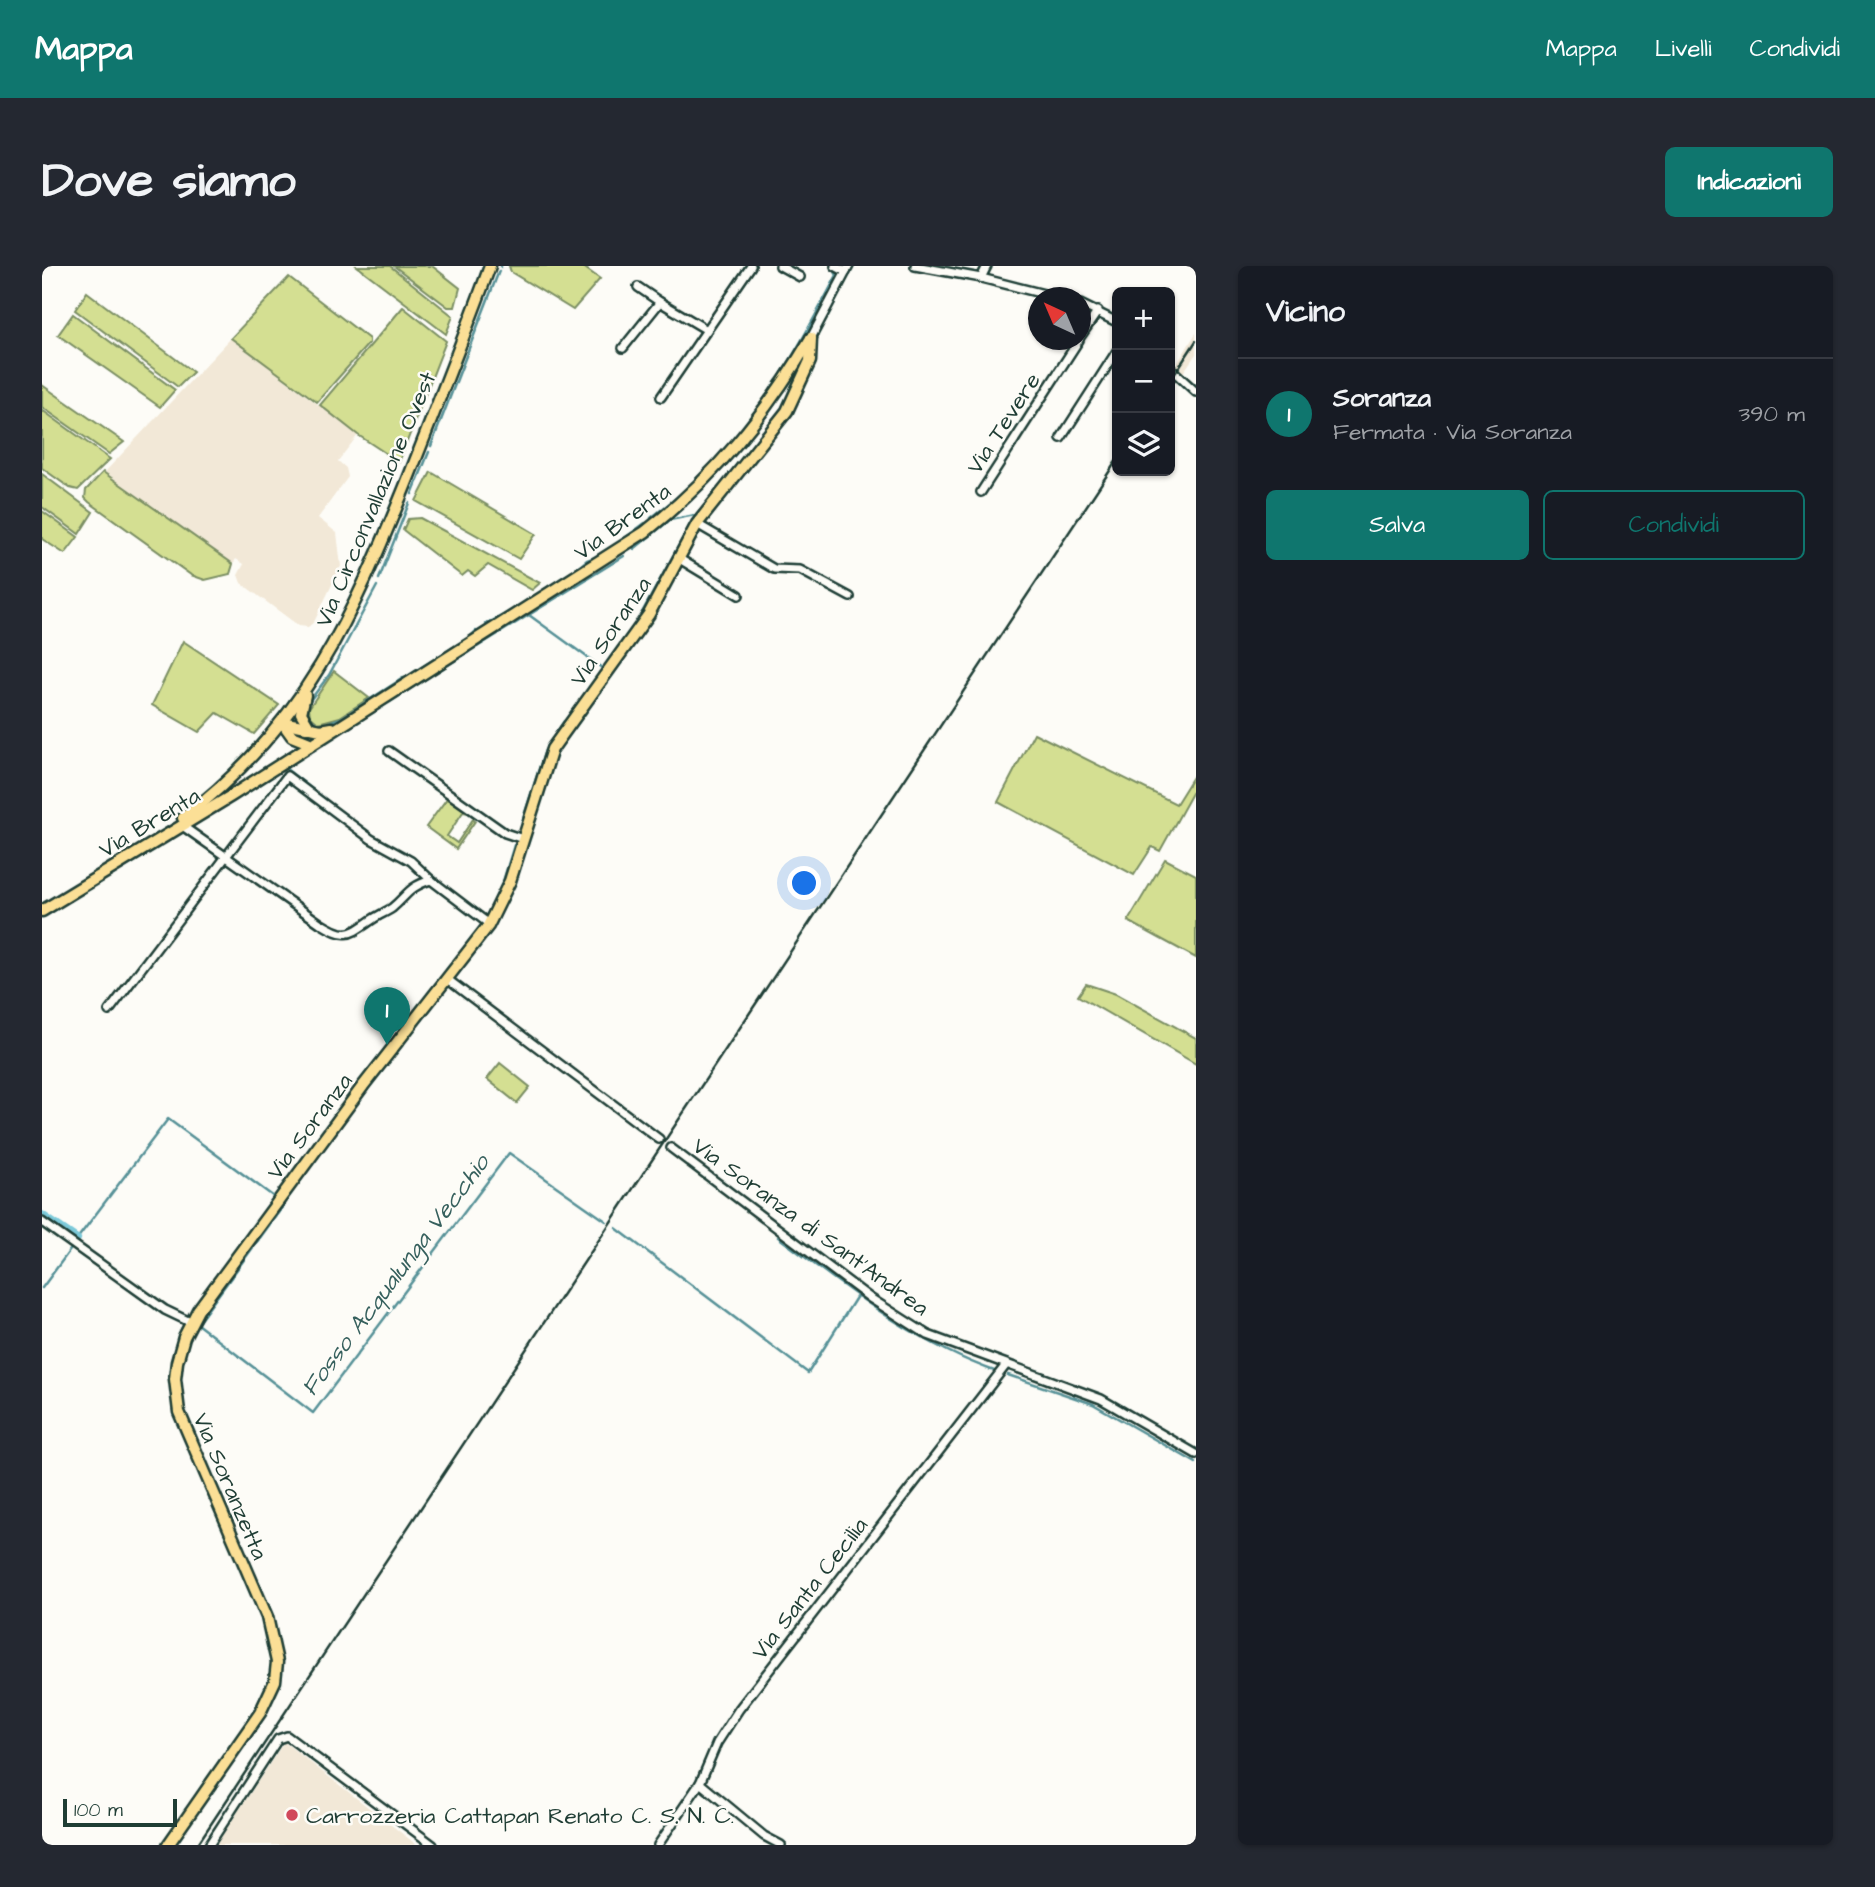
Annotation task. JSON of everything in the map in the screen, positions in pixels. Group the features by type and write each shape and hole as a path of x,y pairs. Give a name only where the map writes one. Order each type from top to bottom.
{"main road":[{"name":"Via Circonvallazione Ovest","path":"145,845 220,789 282,722 310,684 351,615 490,266"},
{"name":"Via Soranza","path":"190,1322 363,1086 489,924 506,893 552,750 644,622 697,524 787,411 810,361 811,338"},
{"name":"Via Brenta","path":"42,911 612,555 668,513 716,468 752,427 811,338"},
{"path":"310,684 301,713 310,728"},
{"path":"282,722 292,736 312,744"},
{"name":"Via Brenta","path":"282,722 321,730 339,726"},
{"name":"Via Soranzetta","path":"168,1845 260,1713 275,1681 275,1644 267,1617 190,1446 176,1397 177,1362 190,1322"}],"street":[{"path":"660,397 751,266"},
{"path":"780,266 800,278"},
{"path":"835,266 847,269"},
{"path":"915,266 1028,290"},
{"path":"981,278 987,266"},
{"name":"Via Brenta","path":"811,338 847,269"},
{"path":"638,287 707,330"},
{"path":"623,348 660,302"},
{"path":"1091,308 1112,319"},
{"name":"Via Tevere","path":"1091,322 1098,311"},
{"name":"Via Tevere","path":"981,492 1072,350"},
{"path":"1060,438 1112,359"},
{"path":"1175,374 1196,393"},
{"path":"697,524 774,569 800,570 850,597"},
{"path":"678,558 739,595"},
{"path":"389,751 505,833 523,839"},
{"path":"109,1012 287,776 372,839 411,861 431,880 489,924"},
{"path":"181,825 320,923 349,935 391,908 414,885 431,880"},
{"name":"Via Soranza di Sant'Andrea","path":"447,979 659,1139"},
{"name":"Via Soranza di Sant'Andrea","path":"671,1148 901,1319 947,1344 1101,1399 1196,1454"},
{"path":"42,1222 145,1297 190,1322"},
{"name":"Via Santa Cecilia","path":"658,1845 700,1783 717,1744 739,1709 1006,1365"},
{"path":"209,1845 278,1739 286,1735 433,1845"},
{"path":"700,1783 758,1832 781,1845"}],"shaded area":[{"path":"1196,333 1196,354 1182,374 1175,367"},
{"path":"231,338 358,435 338,461 346,468 348,477 318,518 337,533 341,566 314,622 308,627 299,626 241,583 238,575 244,564 236,559 233,564 104,473"},
{"path":"284,1742 417,1845 216,1845"}],"green space":[{"path":"357,266 390,266 453,316 446,334"},
{"path":"394,266 432,266 460,288 455,307 448,307"},
{"path":"509,266 582,266 600,279 573,310 511,272"},
{"path":"289,277 369,339 369,343 317,402 231,338"},
{"path":"87,292 193,372 178,387 75,310"},
{"path":"403,307 446,341 399,462 320,405"},
{"path":"73,314 175,390 160,407 58,335"},
{"path":"42,385 124,442 109,454 42,407"},
{"path":"42,410 110,459 78,490 70,488 42,468"},
{"path":"103,472 233,564 230,574 205,580 191,575 89,502 85,498 86,490"},
{"path":"431,472 536,534 519,559 416,501"},
{"path":"42,474 93,512 79,534 42,507"},
{"path":"42,511 78,537 65,554 42,539"},
{"path":"420,518 540,583 532,590 488,565 475,576 468,571 462,576 403,530 408,519"},
{"path":"183,641 279,705 254,734 217,713 199,732 152,705"},
{"path":"334,671 369,698 340,717 318,723 310,716 309,708"},
{"path":"1034,733 1176,804 1196,772 1196,786 1160,851 1152,847 1134,875 998,802"},
{"path":"448,797 469,813 463,812 447,836 457,843 473,819 475,821 456,849 426,827"},
{"path":"1165,859 1196,875 1196,958 1128,921"},
{"path":"1086,984 1116,994 1196,1038 1196,1064 1078,996"},
{"path":"500,1063 530,1087 517,1103 487,1079"}],"waterway":[{"path":"780,376 837,275 834,270"},
{"path":"431,446 499,271"},
{"path":"762,403 777,380"},
{"path":"747,422 758,408"},
{"path":"717,458 736,437"},
{"path":"412,494 429,452"},
{"path":"695,480 706,469"},
{"path":"633,629 693,519 728,478"},
{"path":"651,518 676,498"},
{"path":"379,579 409,503"},
{"path":"634,549 670,520 695,515"},
{"path":"625,538 645,523"},
{"path":"573,572 587,560 599,556"},
{"path":"477,647 624,556"},
{"path":"308,703 329,675 377,586"},
{"path":"534,597 546,589"},
{"path":"486,624 507,613"},
{"path":"529,615 602,668"},
{"path":"471,636 476,631"},
{"path":"570,714 629,634"},
{"path":"420,668 460,643"},
{"path":"440,670 469,652"},
{"path":"390,702 430,676"},
{"path":"310,719 320,725 341,718 403,678"},
{"path":"522,822 545,750 564,721"},
{"path":"342,731 285,768 365,830"},
{"path":"501,888 514,845"},
{"name":"Fosso Acqualunga Vecchio","path":"77,1239 168,1119 274,1197"},
{"name":"Fosso Acqualunga Vecchio","path":"284,1205 197,1324 313,1413 509,1153 606,1221"},
{"path":"42,1215 77,1239"},
{"name":"Fosso Acqualunga Vecchio","path":"616,1228 808,1373 857,1296"},
{"name":"Fosso Acqualunga Vecchio","path":"778,1237 856,1295 910,1330 938,1346 997,1372"},
{"path":"42,1288 70,1250"},
{"name":"Fosso Acqualunga Vecchio","path":"1008,1375 1093,1404 1196,1463"}],"railway":[{"path":"1175,373 1196,341"},
{"path":"197,1845 1112,468"}],"place":[{"name":"Soranza","path":"387,1045"},
{"name":"Carrozzeria Cattapan Renato C. S. N. C.","path":"292,1815"}]}
